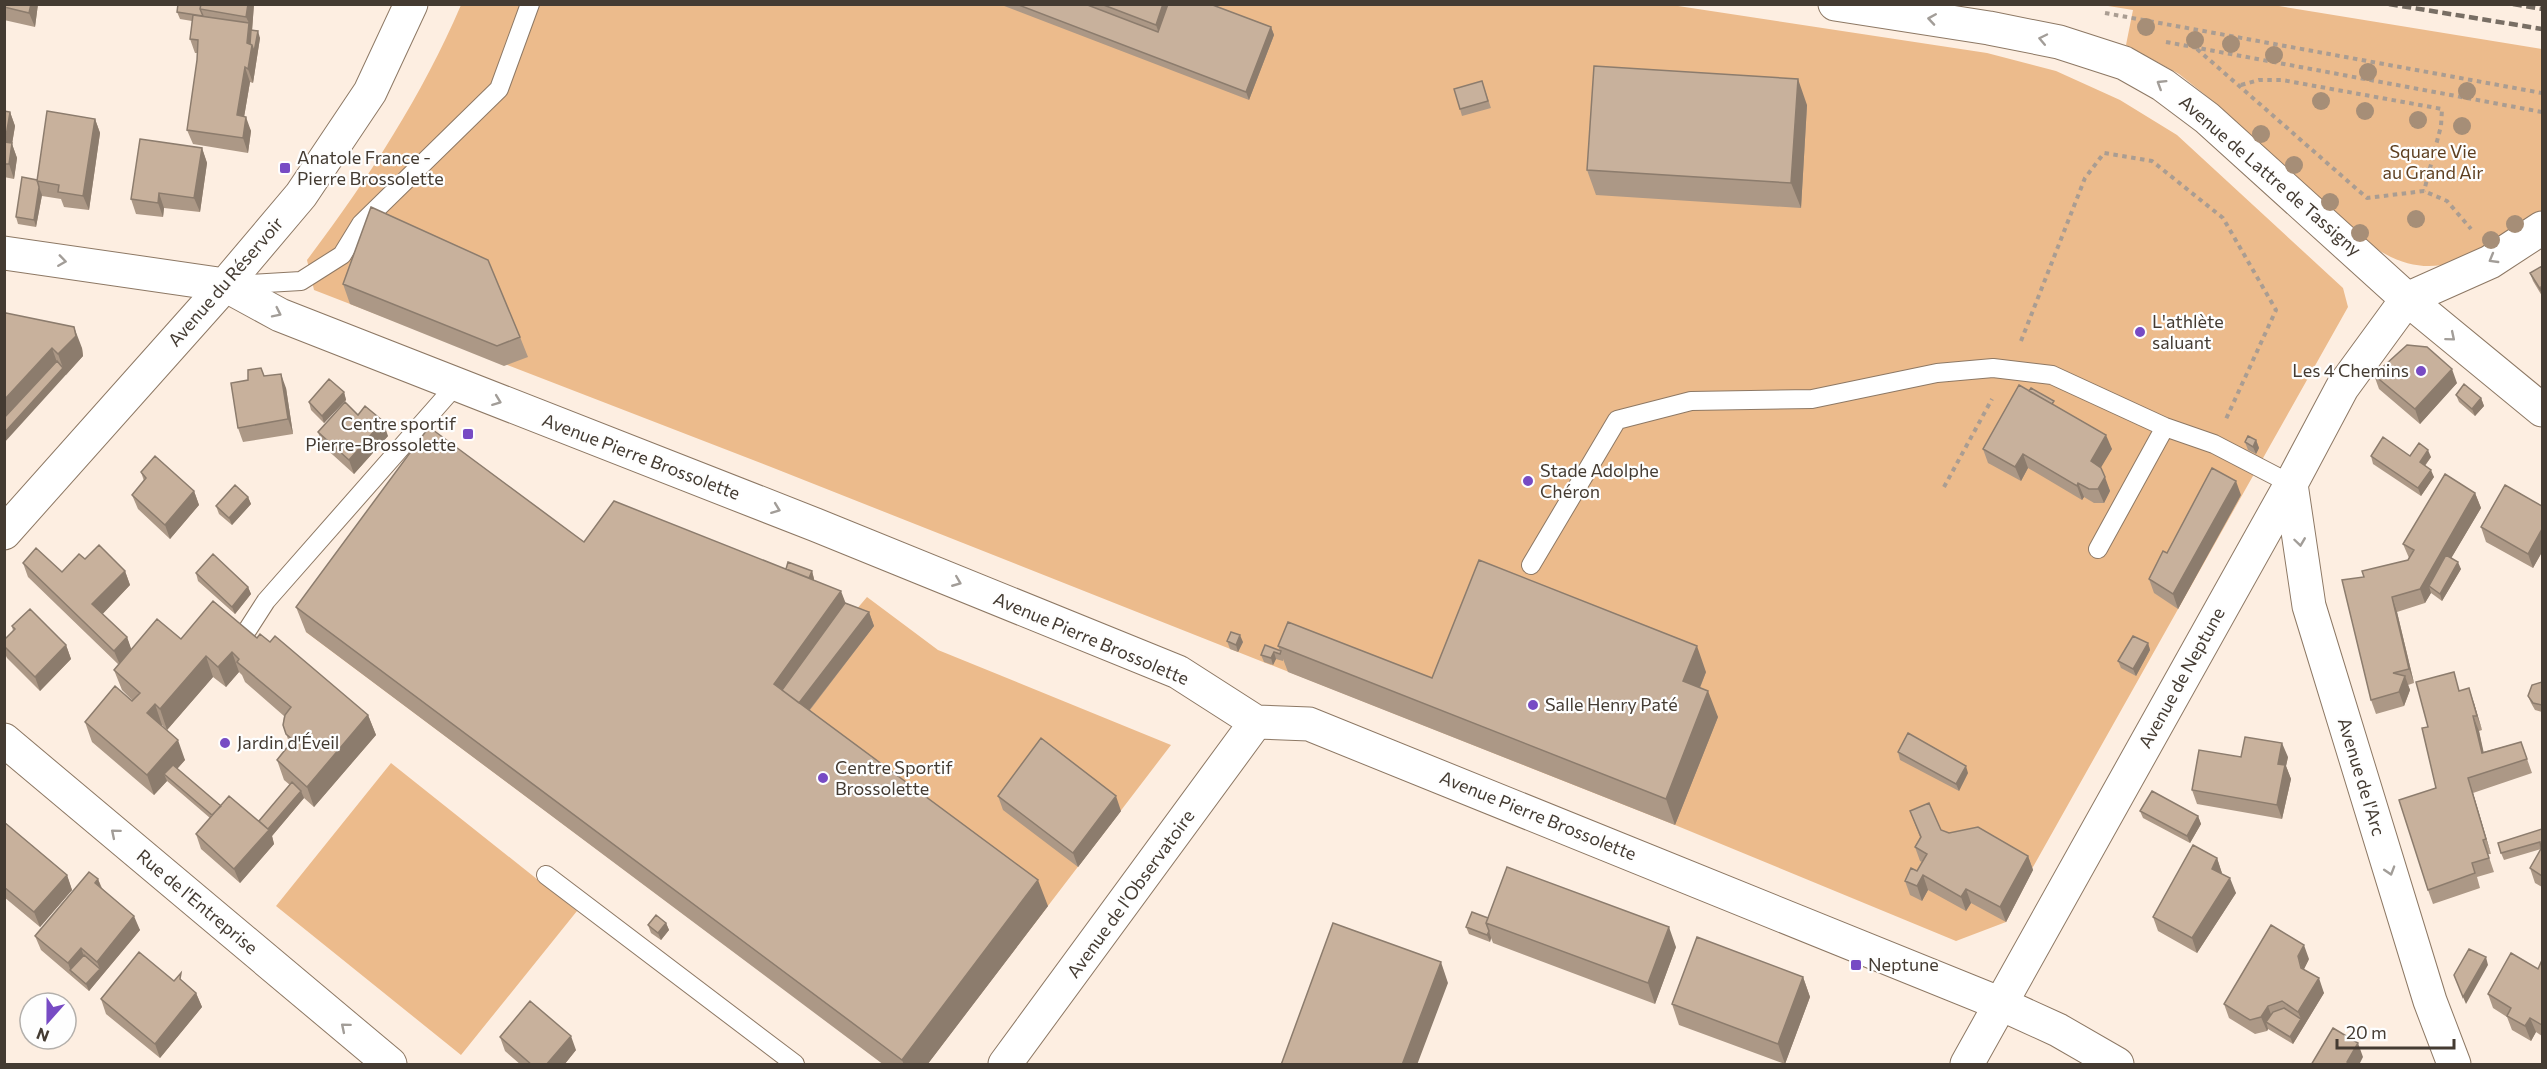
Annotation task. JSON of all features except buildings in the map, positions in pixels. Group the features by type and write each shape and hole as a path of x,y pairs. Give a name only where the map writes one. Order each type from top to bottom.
{"street":[{"name":"Avenue du Réservoir","path":"4,533 225,285 301,195 370,92 411,4"},
{"name":"Avenue de Lattre de Tassigny","path":"1835,4 2059,42 2124,63 2163,85 2207,117 2407,299 2542,410"},
{"path":"2407,299 2490,262 2542,228"},
{"path":"4,253 225,285"},
{"name":"Avenue Pierre Brossolette","path":"225,285 280,315 827,529 1178,672 1256,722 1309,724 2001,1004 2058,1030 2117,1065"},
{"name":"Avenue de Neptune","path":"1967,1065 2291,484 2342,388 2407,299"},
{"name":"Avenue de l'Arc","path":"2291,484 2309,606 2430,1001 2454,1065"},
{"name":"Avenue de l'Observatoire","path":"1005,1065 1256,722"},
{"name":"Rue de l'Entreprise","path":"4,740 390,1065"}],"lane":[{"path":"225,285 301,281 342,255 361,224 499,89 530,4"},
{"path":"1531,565 1617,420 1691,401 1812,399 1937,373 1993,368 2052,375 2165,427 2214,444 2291,484"},
{"path":"248,629 266,601 456,385"},
{"path":"2098,549 2165,427"},
{"path":"546,875 795,1065"}],"path":[{"path":"2106,4 2105,13 2542,93"},
{"path":"2468,223 2447,201 2424,190 2367,198 2196,49 2542,112"},
{"path":"2240,86 2259,80 2282,80 2442,109 2441,126 2424,190"},
{"path":"1944,487 2008,370 2032,319 2085,177 2104,153 2152,161 2223,218 2276,310 2214,444"}],"green space":[{"name":"Stade Adolphe Chéron","path":"1665,4 1987,53 2056,71 2120,100 2177,135 2343,288 2348,307 2029,874 2006,922 1956,941 1675,825 771,467 314,290 307,260 351,200 392,137 429,72 461,5"},
{"name":"Square Vie au Grand Air","path":"2102,5 2273,5 2542,49 2542,211 2502,239 2462,260 2441,265 2420,266 2398,260 2374,247 2219,106 2179,74 2126,45 2133,10"},
{"name":"Centre Sportif Brossolette","path":"593,567 850,617 867,597 938,650 1171,745 927,1064 884,1064 306,632"},
{"path":"391,763 577,911 461,1055 276,906"}],"railway":[{"path":"2389,4 2542,29"},
{"path":"2513,4 2542,9"}],"place":[{"name":"Anatole France - Pierre Brossolette","path":"285,168"},
{"name":"L'athlète saluant","path":"2140,332"},
{"name":"Les 4 Chemins","path":"2421,371"},
{"name":"Centre sportif Pierre-Brossolette","path":"468,434"},
{"name":"Stade Adolphe Chéron","path":"1528,481"},
{"name":"Salle Henry Paté","path":"1533,705"},
{"name":"Jardin d'Éveil","path":"225,743"},
{"name":"Centre Sportif Brossolette","path":"823,778"},
{"name":"Neptune","path":"1856,965"}]}
